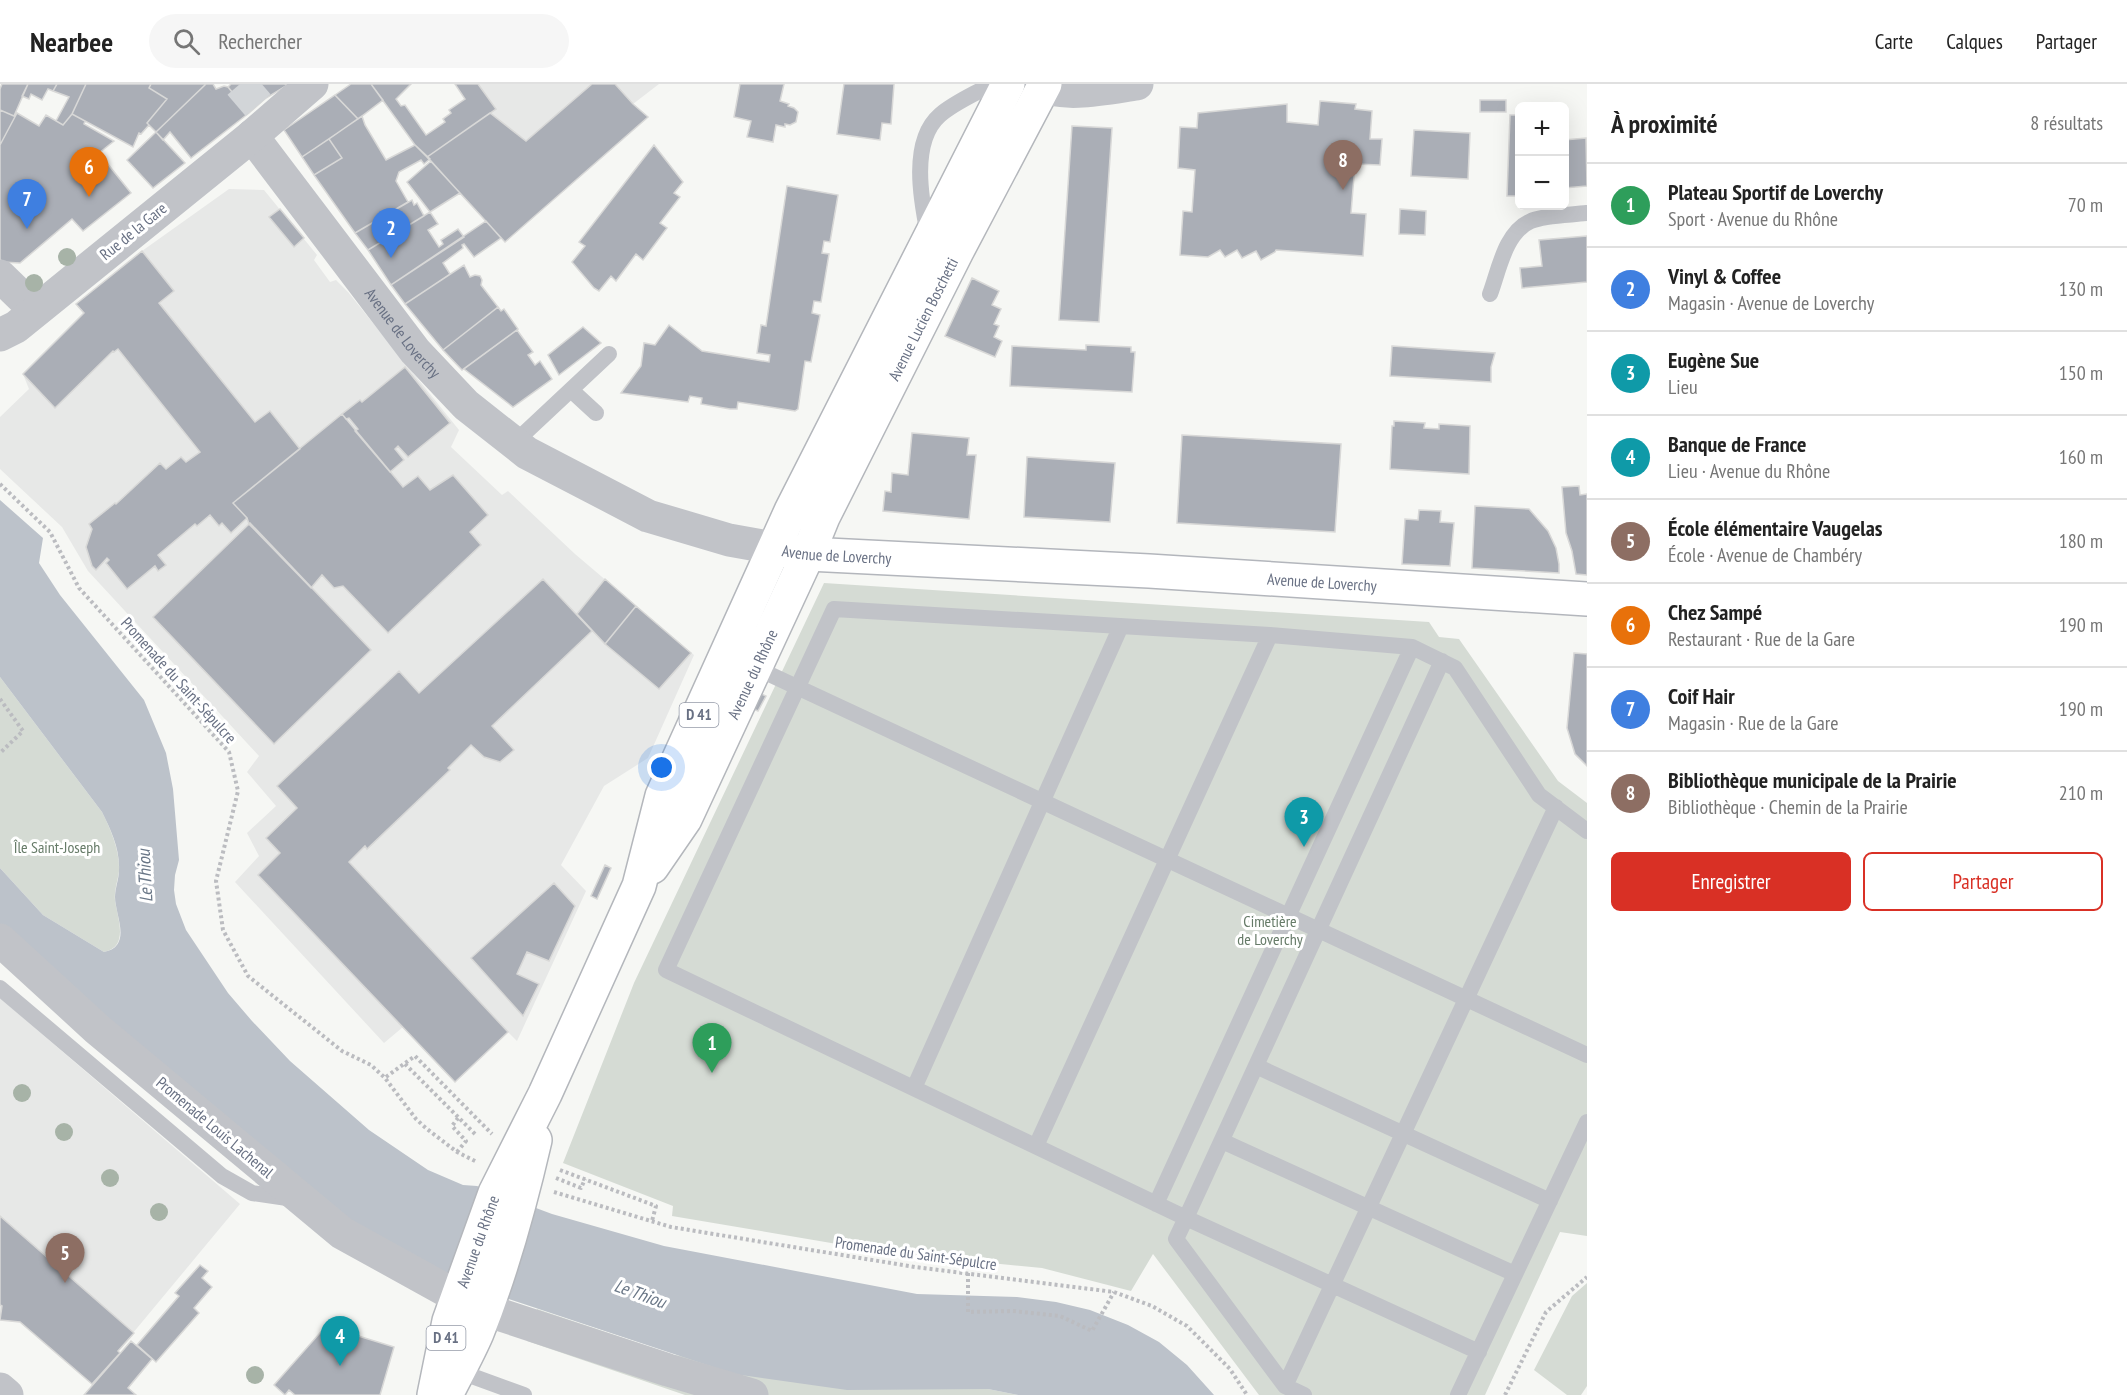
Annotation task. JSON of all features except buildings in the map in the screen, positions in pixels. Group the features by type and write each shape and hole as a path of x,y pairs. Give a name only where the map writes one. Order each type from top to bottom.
{"main road":[{"name":"Avenue Lucien Boschetti","path":"774,548 1008,84"},
{"name":"Avenue Lucien Boschetti","path":"808,554 823,517 957,251 1044,85"},
{"path":"811,472 814,495 823,517 851,549 866,558"},
{"name":"Avenue de Loverchy","path":"774,548 808,554 866,558 1161,572 1587,599"},
{"name":"Avenue du Rhône","path":"639,886 662,796 774,548"},
{"name":"Avenue du Rhône","path":"452,1383 477,1333 474,1295 544,1094 639,886 685,819 808,554"},
{"name":"Avenue du Rhône","path":"434,1395 449,1321 474,1295"}],"street":[{"name":"Rue de la Gare","path":"13,332 260,120 312,84"},
{"path":"1044,85 1056,91 1074,91 1137,84"},
{"name":"Avenue de Loverchy","path":"260,120 415,351 466,405 527,453 648,516 729,540 774,548"},
{"path":"0,276 13,332"},
{"name":"Promenade Louis Lachenal","path":"0,940 97,1029 342,1233 474,1295 668,1370 752,1395"},
{"path":"0,1389 7,1395"}],"lane":[{"name":"Avenue Lucien Boschetti","path":"929,240 920,188 924,143 930,128 939,116 955,104 992,84"},
{"path":"1490,294 1510,240 1520,228 1532,220 1587,213"},
{"path":"514,443 609,354"},
{"path":"572,390 596,413"},
{"path":"1479,1352 1156,1204 666,970 834,609 1270,635 1412,647 1455,668 1539,795 1587,831"},
{"path":"914,1088 1121,626"},
{"path":"1036,1146 1270,635"},
{"path":"1156,1204 1412,647"},
{"path":"1304,1395 1285,1386 1176,1239 1442,661"},
{"path":"756,668 1587,1055"},
{"path":"1285,1386 1556,807"},
{"path":"0,988 222,1176 252,1193 303,1201"},
{"path":"1256,1066 1550,1201"},
{"path":"1458,1395 1587,1122"},
{"path":"1221,1142 1515,1274"},
{"path":"452,1383 524,1395"}],"path":[{"name":"Promenade du Saint-Sépulcre","path":"0,484 50,532 79,588 229,752 238,791 216,881 223,930 248,976 342,1051 371,1065 386,1078 416,1119 457,1152 512,1187 671,1227 915,1268 1114,1292 1152,1306 1187,1326 1230,1369 1247,1395"},
{"path":"0,699 23,731 0,753"},
{"path":"386,1078 415,1056 492,1134"},
{"path":"405,1064 477,1136"},
{"path":"457,1152 466,1141 452,1126 458,1118"},
{"path":"560,1170 656,1206 652,1221"},
{"path":"555,1177 582,1188 585,1179"},
{"path":"968,1273 968,1312 1013,1311 1060,1316 1092,1331 1114,1292"},
{"path":"1505,1395 1546,1312 1587,1277"}],"shaded area":[{"path":"478,84 659,84 633,104 648,117 505,242 427,157 496,109"},
{"path":"229,189 264,190 317,255 314,260 330,282 336,280 348,292 459,430 451,447 502,495 508,491 575,554 694,655 648,758 604,786 561,865 586,891 517,1041 508,1032 455,1082 403,1027 384,1043 235,882 259,856 247,833 276,806 247,772 259,756 88,571 62,527 0,469 0,417 29,389 23,374 84,314 76,304 142,251"},
{"path":"0,998 240,1204 118,1351 120,1353 92,1384 20,1322 0,1320"}],"green space":[{"name":"Cimetière de Loverchy","path":"824,583 1429,622 1439,637 1459,639 1558,781 1587,803 1587,1236 1560,1232 1485,1395 1259,1395 1153,1254 1131,1291 1042,1268 890,1253 672,1216 673,1206 563,1163 634,983"},
{"name":"Île Saint-Joseph","path":"0,677 102,812 109,826 119,863 115,897 120,930 117,944 112,949 104,952 43,915 0,868"},
{"path":"1587,1283 1587,1386 1581,1395 1567,1395 1534,1370 1572,1296"},
{"path":"537,1309 674,1355 988,1389 1018,1395 685,1395 527,1341"}],"water":[{"name":"Le Thiou","path":"0,500 43,538 39,563 60,595 144,700 166,753 173,789 179,860 174,890 176,904 186,930 228,993 252,1021 290,1061 369,1130 428,1170 463,1185 477,1186 552,1214 664,1246 917,1294 1017,1297 1056,1302 1090,1310 1128,1325 1159,1342 1187,1365 1214,1395 1018,1395 988,1389 847,1390 734,1374 446,1278 362,1233 0,930 0,868 43,915 104,952 113,949 120,937 115,897 119,862 109,826 102,812 0,677"}],"tunnel":[{"path":"240,84 258,105"}],"place":[{"name":"Bibliothèque municipale de la Prairie","path":"1343,190"},
{"name":"Chez Sampé","path":"89,197"},
{"name":"Coif Hair","path":"27,229"},
{"name":"Vinyl & Coffee","path":"391,258"},
{"name":"Eugène Sue","path":"1304,847"},
{"name":"Plateau Sportif de Loverchy","path":"712,1073"},
{"name":"École élémentaire Vaugelas","path":"65,1283"},
{"name":"Banque de France","path":"340,1366"}]}
